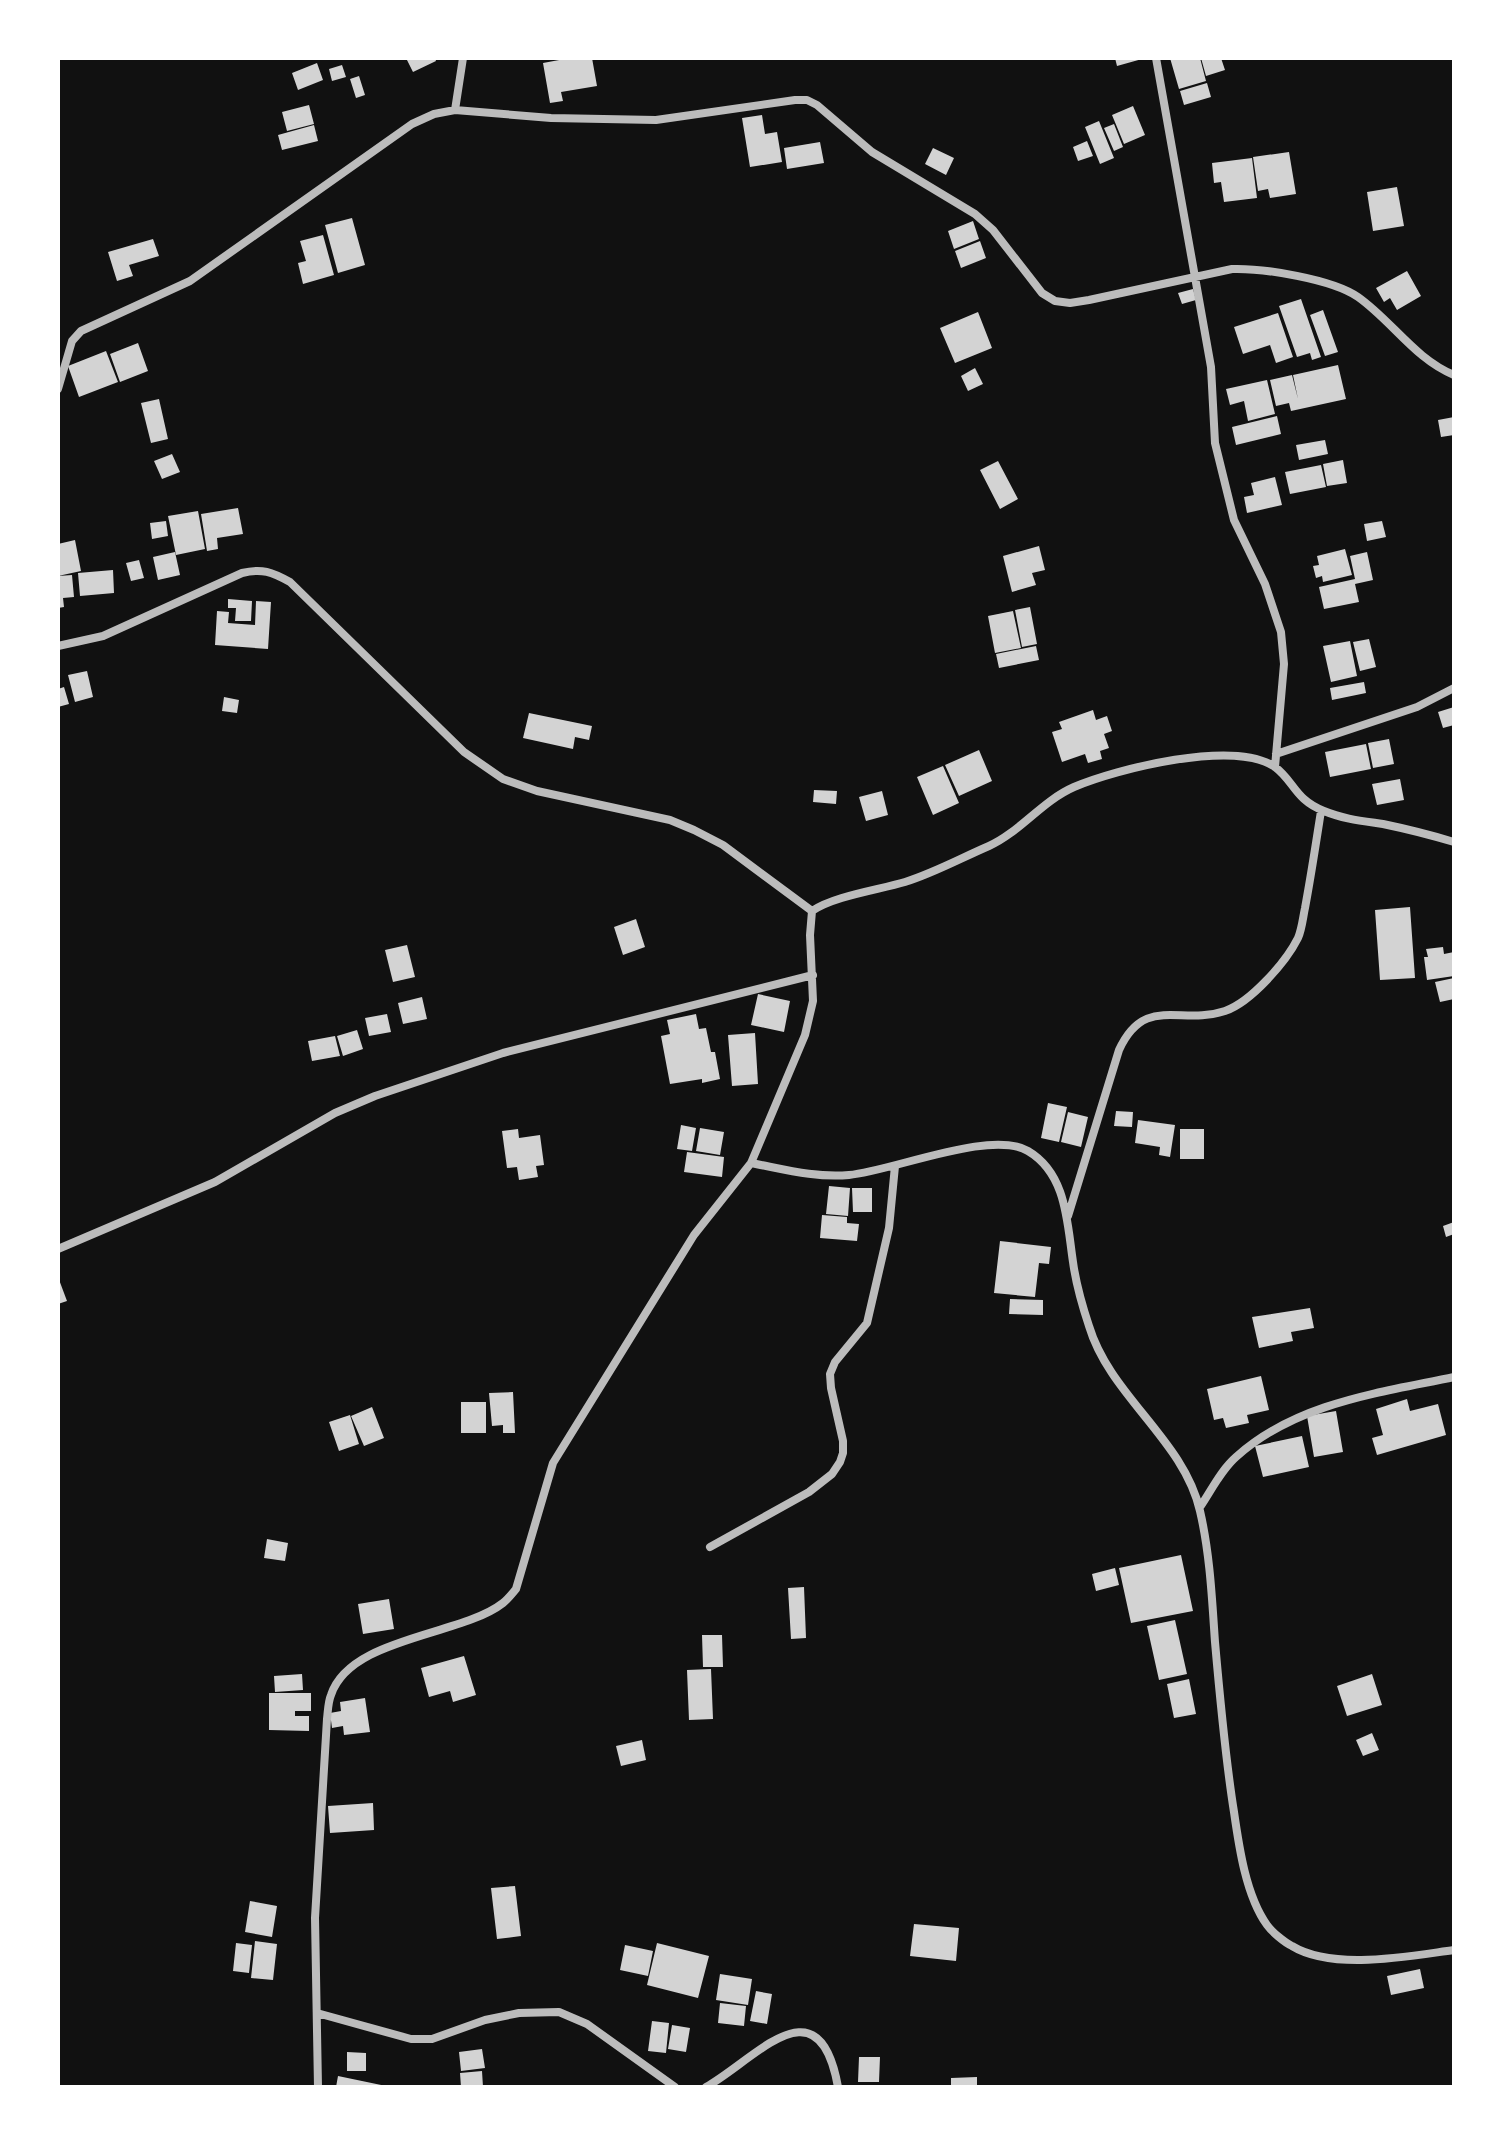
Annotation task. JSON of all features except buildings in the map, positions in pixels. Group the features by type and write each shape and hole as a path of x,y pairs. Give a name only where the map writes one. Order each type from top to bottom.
{"street":[{"path":"455,110 463,58"},
{"path":"1156,58 1211,367 1215,443 1223,480 1234,520 1265,584 1281,632 1284,664 1275,767"},
{"path":"58,389 72,341 81,331 190,281 412,124 434,114 455,110 632,121 795,100 807,100 872,152 975,214 993,230 1042,293 1055,301 1070,303 1089,300 1232,269 1247,269 1341,287 1359,298 1436,368 1454,375"},
{"path":"58,646 103,636 242,573 257,569 271,571 290,582 464,752 503,779 537,791 670,820 694,830 723,845 812,911"},
{"path":"1276,754 1417,707 1454,688"},
{"path":"812,911 828,902 909,881 996,843 1057,795 1113,774 1162,761 1205,755 1245,758 1275,767 1300,798 1321,811 1454,842"},
{"path":"1067,1218 1119,1050 1128,1032 1145,1018 1200,1016 1227,1010 1250,997 1299,937 1321,811"},
{"path":"318,2087 315,1918 331,1693 347,1672 372,1653 482,1614 502,1604 516,1589 553,1463 694,1235 751,1163 805,1035 813,1001 812,911"},
{"path":"58,1249 215,1182 335,1113 375,1096 503,1053 813,975"},
{"path":"751,1163 816,1176 850,1175 967,1148 1015,1146 1026,1149 1045,1162 1058,1185 1067,1218 1073,1266 1090,1332 1123,1390 1177,1462 1200,1507 1208,1553 1223,1739 1240,1848 1248,1883 1267,1926 1293,1948 1332,1959 1396,1958 1454,1950"},
{"path":"710,1547 809,1492 832,1474 840,1462 843,1441 830,1374 835,1362 867,1323 889,1228 895,1166"},
{"path":"1200,1507 1234,1458 1270,1432 1308,1411 1454,1377"},
{"path":"317,2013 411,2039 422,2039 519,2013 559,2012 587,2024 675,2087"},
{"path":"706,2087 721,2079 754,2051 795,2032 810,2034 823,2041 832,2060 838,2087"}]}
